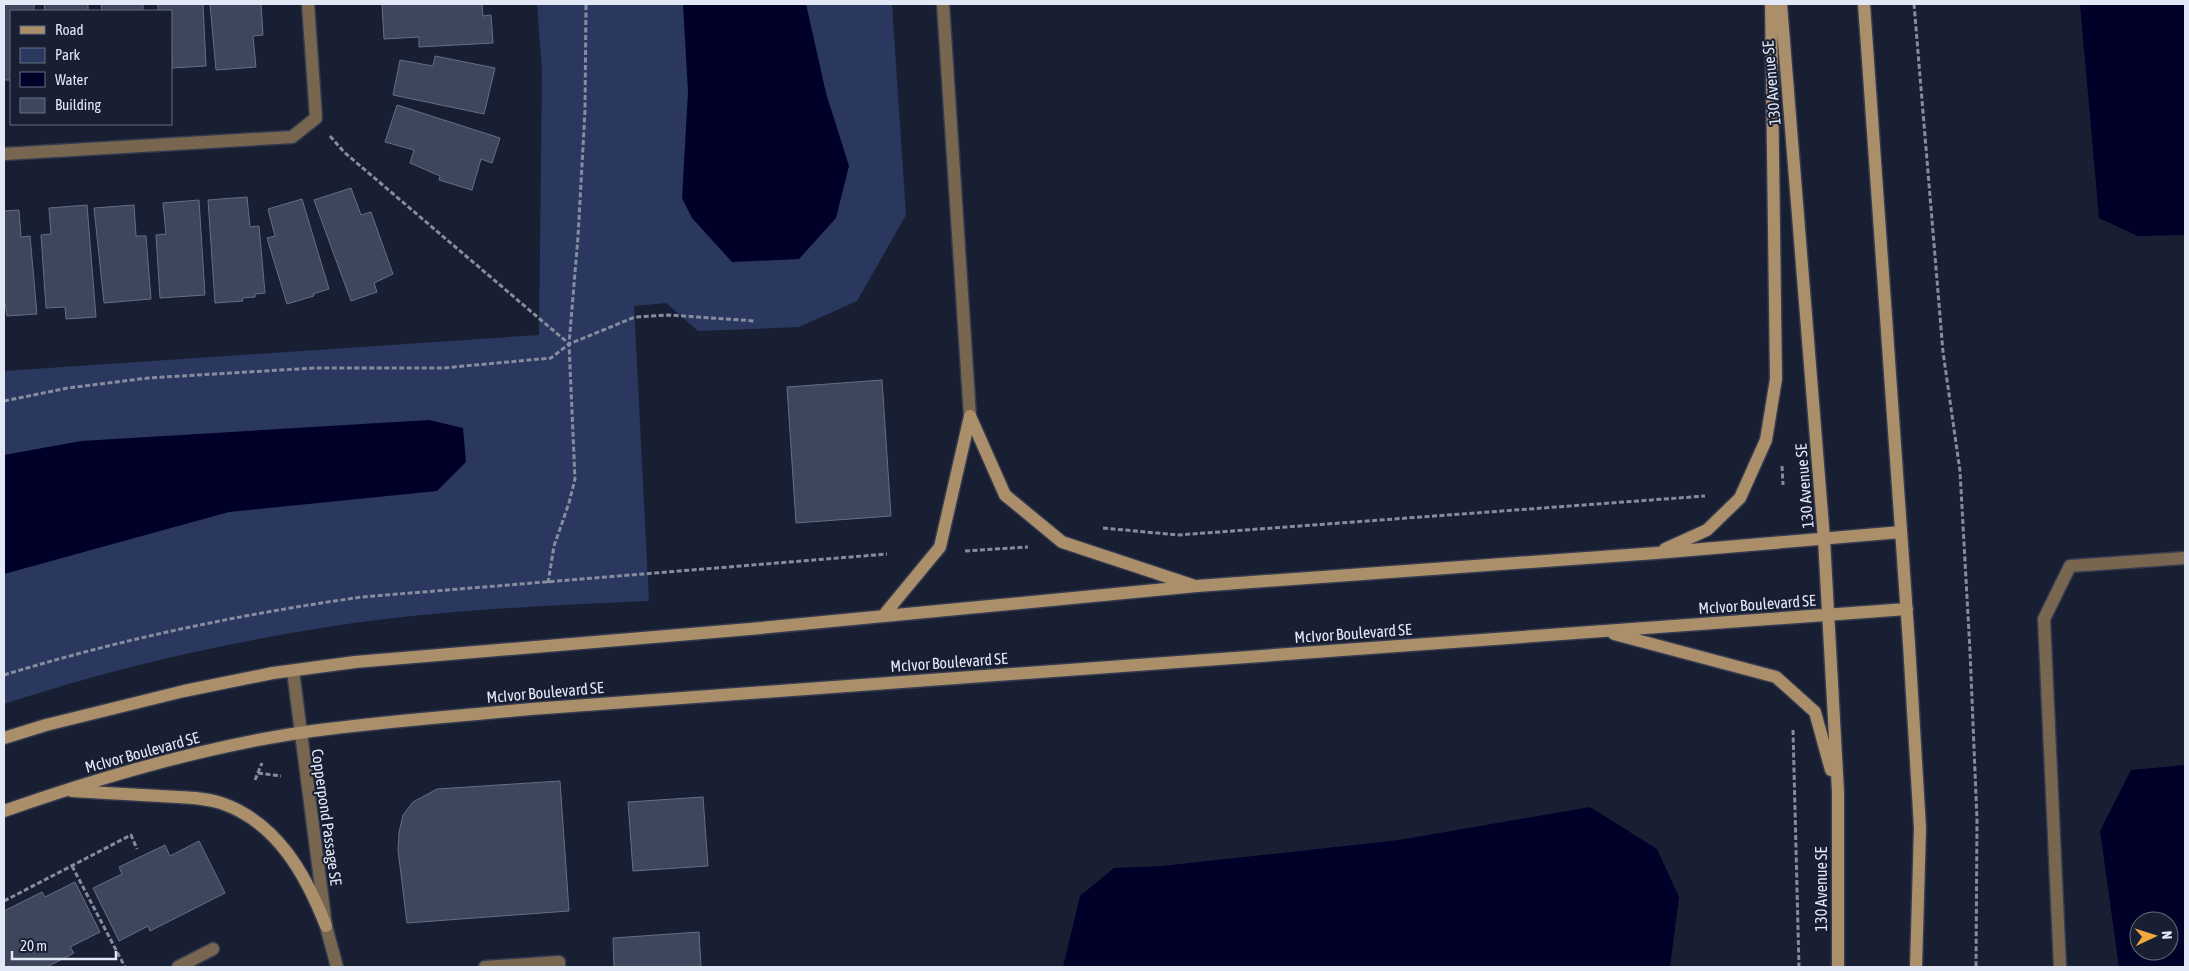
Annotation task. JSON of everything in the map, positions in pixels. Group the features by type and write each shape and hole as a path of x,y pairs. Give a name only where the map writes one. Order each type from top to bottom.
{"main road":[{"name":"130 Avenue SE","path":"1656,553 1707,530 1740,498 1766,440 1776,379 1771,4"},
{"name":"130 Avenue SE","path":"1781,4 1824,539 1838,792 1838,967"},
{"path":"1864,4 1907,609 1920,828 1916,967"},
{"path":"970,416 1005,495 1062,542 1196,586"},
{"path":"884,616 940,547 970,416"},
{"path":"4,738 46,725 184,691 293,671 375,660 750,629 1196,586 1656,553 1901,532"},
{"name":"McIvor Boulevard SE","path":"4,811 62,791 137,769 236,745 299,733 531,709 1907,609"},
{"path":"1604,631 1776,678 1815,712 1838,792"},
{"path":"62,791 190,798 220,803 246,815 269,833 285,849 304,874 326,926"}],"street":[{"path":"4,154 292,137 316,118 308,4"},
{"path":"943,4 970,416"},
{"path":"2060,967 2044,620 2070,566 2185,558"},
{"name":"Copperpond Passage SE","path":"293,671 299,733 326,926 337,967"},
{"path":"178,967 213,949"},
{"path":"485,967 559,962 559,967"}],"path":[{"path":"548,583 554,546 575,479 569,344 578,237 585,111 586,4"},
{"path":"1914,4 1943,352 1960,471 1976,820 1976,967"},
{"path":"316,118 344,152 569,344"},
{"path":"4,401 68,388 148,378 314,368 443,368 552,358 569,344 635,317 693,316 755,321"},
{"path":"1782,466 1783,485"},
{"path":"1102,528 1178,535 1620,504 1709,495"},
{"path":"962,551 1032,547"},
{"path":"4,675 148,636 278,609 362,598 887,554"},
{"path":"1792,721 1799,967"},
{"path":"256,780 263,760"},
{"path":"258,773 281,776"},
{"path":"4,901 130,835 137,849"},
{"path":"72,866 125,967"}],"green space":[{"path":"537,4 892,4 906,215 857,301 799,327 698,331 666,303 634,306 649,601 528,607 408,616 328,627 246,641 164,659 44,691 4,704 4,371 539,335 542,70"}],"water":[{"path":"683,4 806,4 826,93 849,166 836,218 799,259 732,262 692,218 682,198 688,92"},
{"path":"2080,4 2185,4 2184,235 2138,236 2099,218"},
{"path":"429,420 463,428 466,462 437,491 229,512 4,574 4,455 81,441"},
{"path":"2185,765 2185,967 2119,967 2100,831 2131,770"},
{"path":"1590,807 1657,849 1679,897 1670,967 1063,967 1080,896 1114,868 1162,866 1399,840"}],"building":[{"path":"4,4 34,4 34,10 10,10 10,80 4,80"},
{"path":"44,4 88,4 88,10 45,10"},
{"path":"101,4 143,4 143,10 102,10"},
{"path":"158,4 203,4 206,66 172,68 172,10 158,10"},
{"path":"210,4 261,4 263,35 253,36 256,67 216,70"},
{"path":"382,4 482,4 483,16 491,15 493,43 419,47 419,37 384,39"},
{"path":"435,56 495,68 484,114 393,95 400,60 433,66"},
{"path":"397,105 500,138 492,163 481,159 472,190 439,180 440,176 410,163 414,150 385,142"},
{"path":"351,188 361,215 371,212 393,274 374,283 377,292 351,301 314,200"},
{"path":"247,197 250,227 259,226 265,293 255,294 255,297 242,298 243,301 215,303 208,200"},
{"path":"302,199 329,289 313,294 314,296 287,304 267,238 275,236 268,209"},
{"path":"199,200 205,295 160,298 156,235 166,234 163,203"},
{"path":"87,205 96,317 66,319 65,307 46,308 41,235 51,234 49,208"},
{"path":"134,205 136,236 146,236 151,299 104,303 94,208"},
{"path":"19,210 21,237 30,236 37,314 7,316 4,303 4,211"},
{"path":"882,380 891,516 796,523 787,387"},
{"path":"560,781 569,911 407,923 398,850 399,832 403,815 413,802 437,789"},
{"path":"703,797 708,866 633,871 628,802"},
{"path":"199,841 225,893 150,931 148,926 119,941 93,888 122,874 119,867 165,845 170,856"},
{"path":"75,882 100,932 70,947 74,953 47,967 4,967 4,911 42,892 45,897"},
{"path":"699,932 701,967 614,967 613,938"}]}
